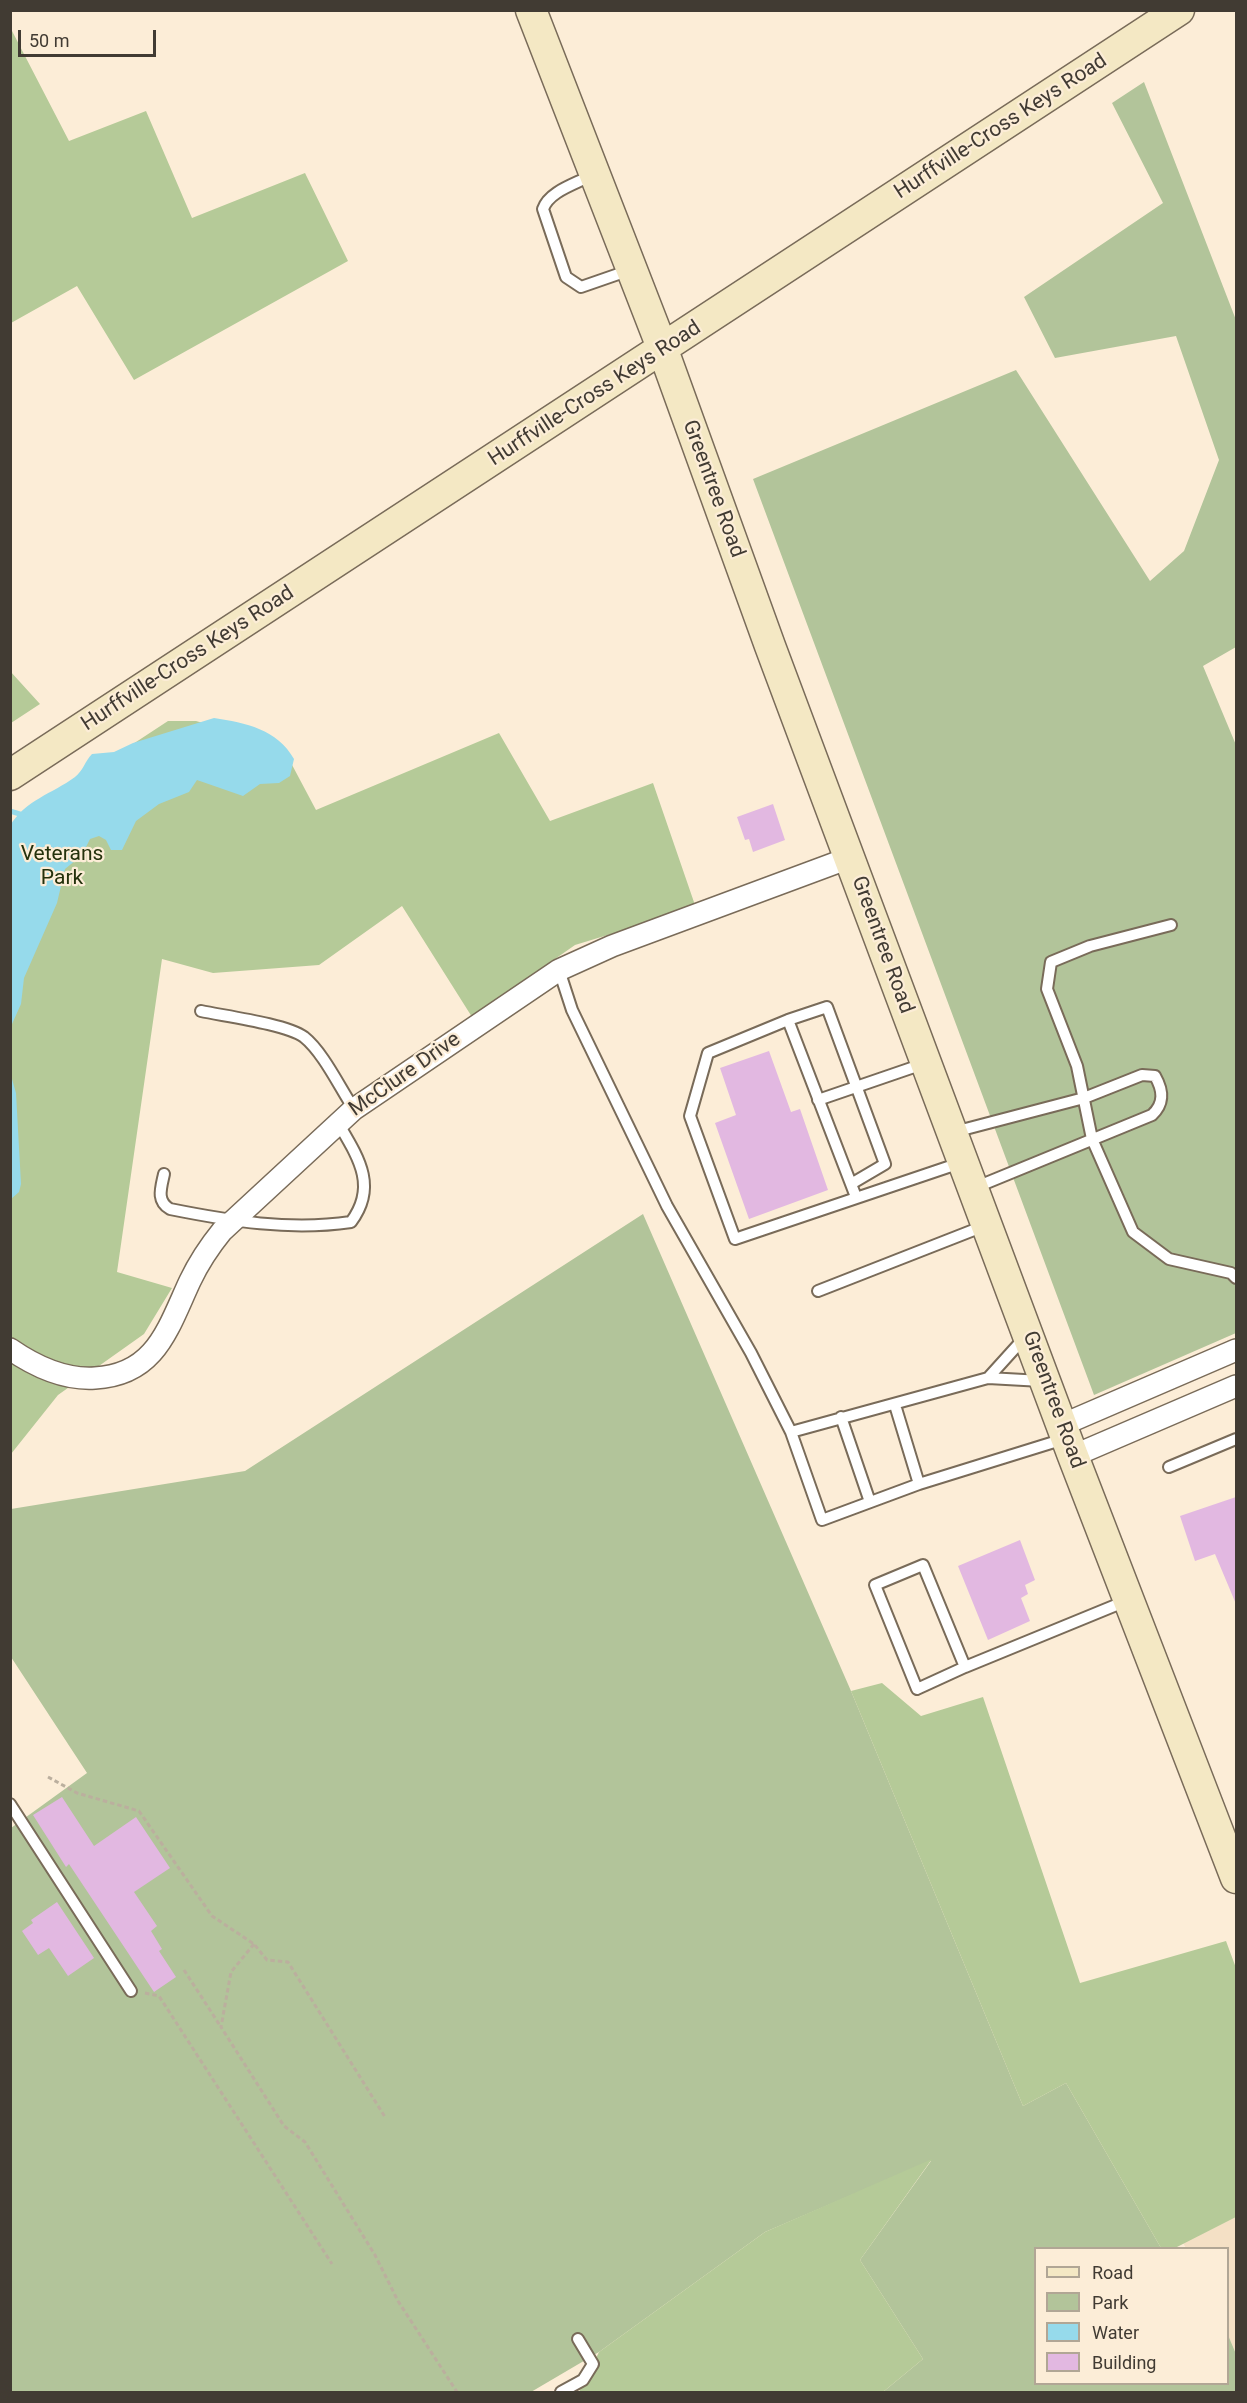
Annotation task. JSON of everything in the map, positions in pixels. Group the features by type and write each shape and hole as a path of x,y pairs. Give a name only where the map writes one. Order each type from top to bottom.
{"street":[{"name":"Greentree Road","path":"531,10 663,350 770,646 1047,1381 1067,1440 1129,1600 1228,1839 1236,1878"},
{"name":"Hurffville-Cross Keys Road","path":"10,776 1179,10"},
{"name":"McClure Drive","path":"10,1349 46,1369 70,1378 117,1377 144,1362 168,1333 204,1254 233,1221 346,1116 559,970 612,946 849,858"},
{"path":"1067,1440 1236,1350"},
{"path":"1067,1440 1236,1386"}],"lane":[{"path":"595,174 552,196 546,201 543,209 566,277 581,287 632,269"},
{"path":"1171,925 1090,946 1051,962 1047,989 1077,1066 1092,1139 1133,1232 1169,1259 1231,1273 1236,1278"},
{"path":"559,970 572,1010 667,1206 751,1353 791,1432 822,1520 919,1484 1067,1440"},
{"path":"851,1184 885,1164 827,1007 788,1020 708,1053 690,1116 735,1239 856,1197 968,1175 1092,1139 1152,1115 1162,1099 1162,1088 1155,1076 1142,1075 1084,1098 952,1132"},
{"path":"164,1174 160,1196 163,1205 170,1209 233,1221 322,1226 351,1222 362,1208 365,1186 361,1161 346,1116 313,1047 303,1036 286,1029 201,1011"},
{"path":"788,1020 856,1197"},
{"path":"818,1100 926,1063"},
{"path":"818,1292 987,1225"},
{"path":"988,1378 1028,1334"},
{"path":"791,1432 988,1378 1047,1381"},
{"path":"895,1405 919,1484"},
{"path":"841,1417 870,1502"},
{"path":"1169,1467 1236,1439"},
{"path":"965,1667 923,1565 875,1585 917,1689 1129,1600"},
{"path":"10,1804 131,1991"},
{"path":"561,2392 583,2380 593,2364 578,2339"}],"path":[{"path":"48,1777 77,1793 139,1811 212,1916 254,1944 267,1960 288,1962 385,2117"},
{"path":"221,2027 231,1972 254,1944"},
{"path":"184,1970 284,2126 305,2142 375,2255 398,2301 457,2392"},
{"path":"131,1991 159,1996 332,2264"}],"shaded area":[{"path":"1236,2217 1236,2354 1229,2337 1229,2247 1185,2247 1183,2243"}],"green space":[{"path":"11,29 69,141 146,111 192,218 305,173 348,261 134,380 77,286 11,323"},
{"path":"1144,82 1236,320 1236,647 1203,666 1236,745 1236,1333 1094,1395 753,479 1016,370 1150,581 1184,551 1219,460 1176,336 1055,358 1024,297 1163,203 1112,103"},
{"path":"10,671 40,704 11,723 10,723"},
{"name":"Veterans Park","path":"168,721 196,721 282,746 316,810 499,733 550,821 653,783 696,908 575,945 472,1017 402,906 319,965 213,973 162,959 117,1272 172,1288 144,1334 58,1395 11,1454 11,824"},
{"path":"643,1214 851,1691 1023,2106 1066,2083 1160,2247 1034,2247 1034,2385 1229,2385 1229,2337 1236,2354 1236,2392 883,2392 923,2359 860,2260 931,2161 765,2232 599,2352 531,2392 11,2392 11,1828 87,1773 11,1657 11,1509 245,1471"},
{"path":"882,1683 921,1716 983,1697 1080,1983 1226,1941 1236,1968 1236,2217 1177,2247 1160,2247 1066,2083 1023,2106 851,1691"},
{"path":"932,2159 860,2260 923,2359 883,2392 579,2392 599,2352 765,2232"}],"water":[{"path":"214,718 249,725 270,734 287,749 294,759 290,776 279,783 260,784 243,796 197,780 189,792 159,804 136,821 122,850 111,850 106,840 99,836 90,839 82,855 65,869 57,903 24,978 21,1004 12,1024 11,1043 10,826 23,810 75,777 92,754 114,752 133,743"},
{"path":"10,1072 16,1093 21,1184 19,1192 11,1199"}],"building":[{"path":"773,804 785,840 753,852 749,839 745,840 737,817"},
{"path":"769,1051 791,1112 800,1109 828,1190 749,1219 715,1123 736,1115 720,1068"},
{"path":"1236,1497 1236,1604 1215,1554 1195,1561 1180,1516"},
{"path":"1020,1540 1035,1580 1025,1585 1028,1594 1021,1598 1030,1621 988,1640 958,1566"},
{"path":"62,1797 94,1846 136,1817 170,1868 134,1892 157,1926 151,1931 162,1949 159,1951 176,1977 154,1992 69,1864 66,1867 33,1815"},
{"path":"57,1902 94,1958 68,1976 49,1948 38,1955 22,1931 33,1923 31,1920"}],"waterway":[{"path":"10,811 23,815"}]}
